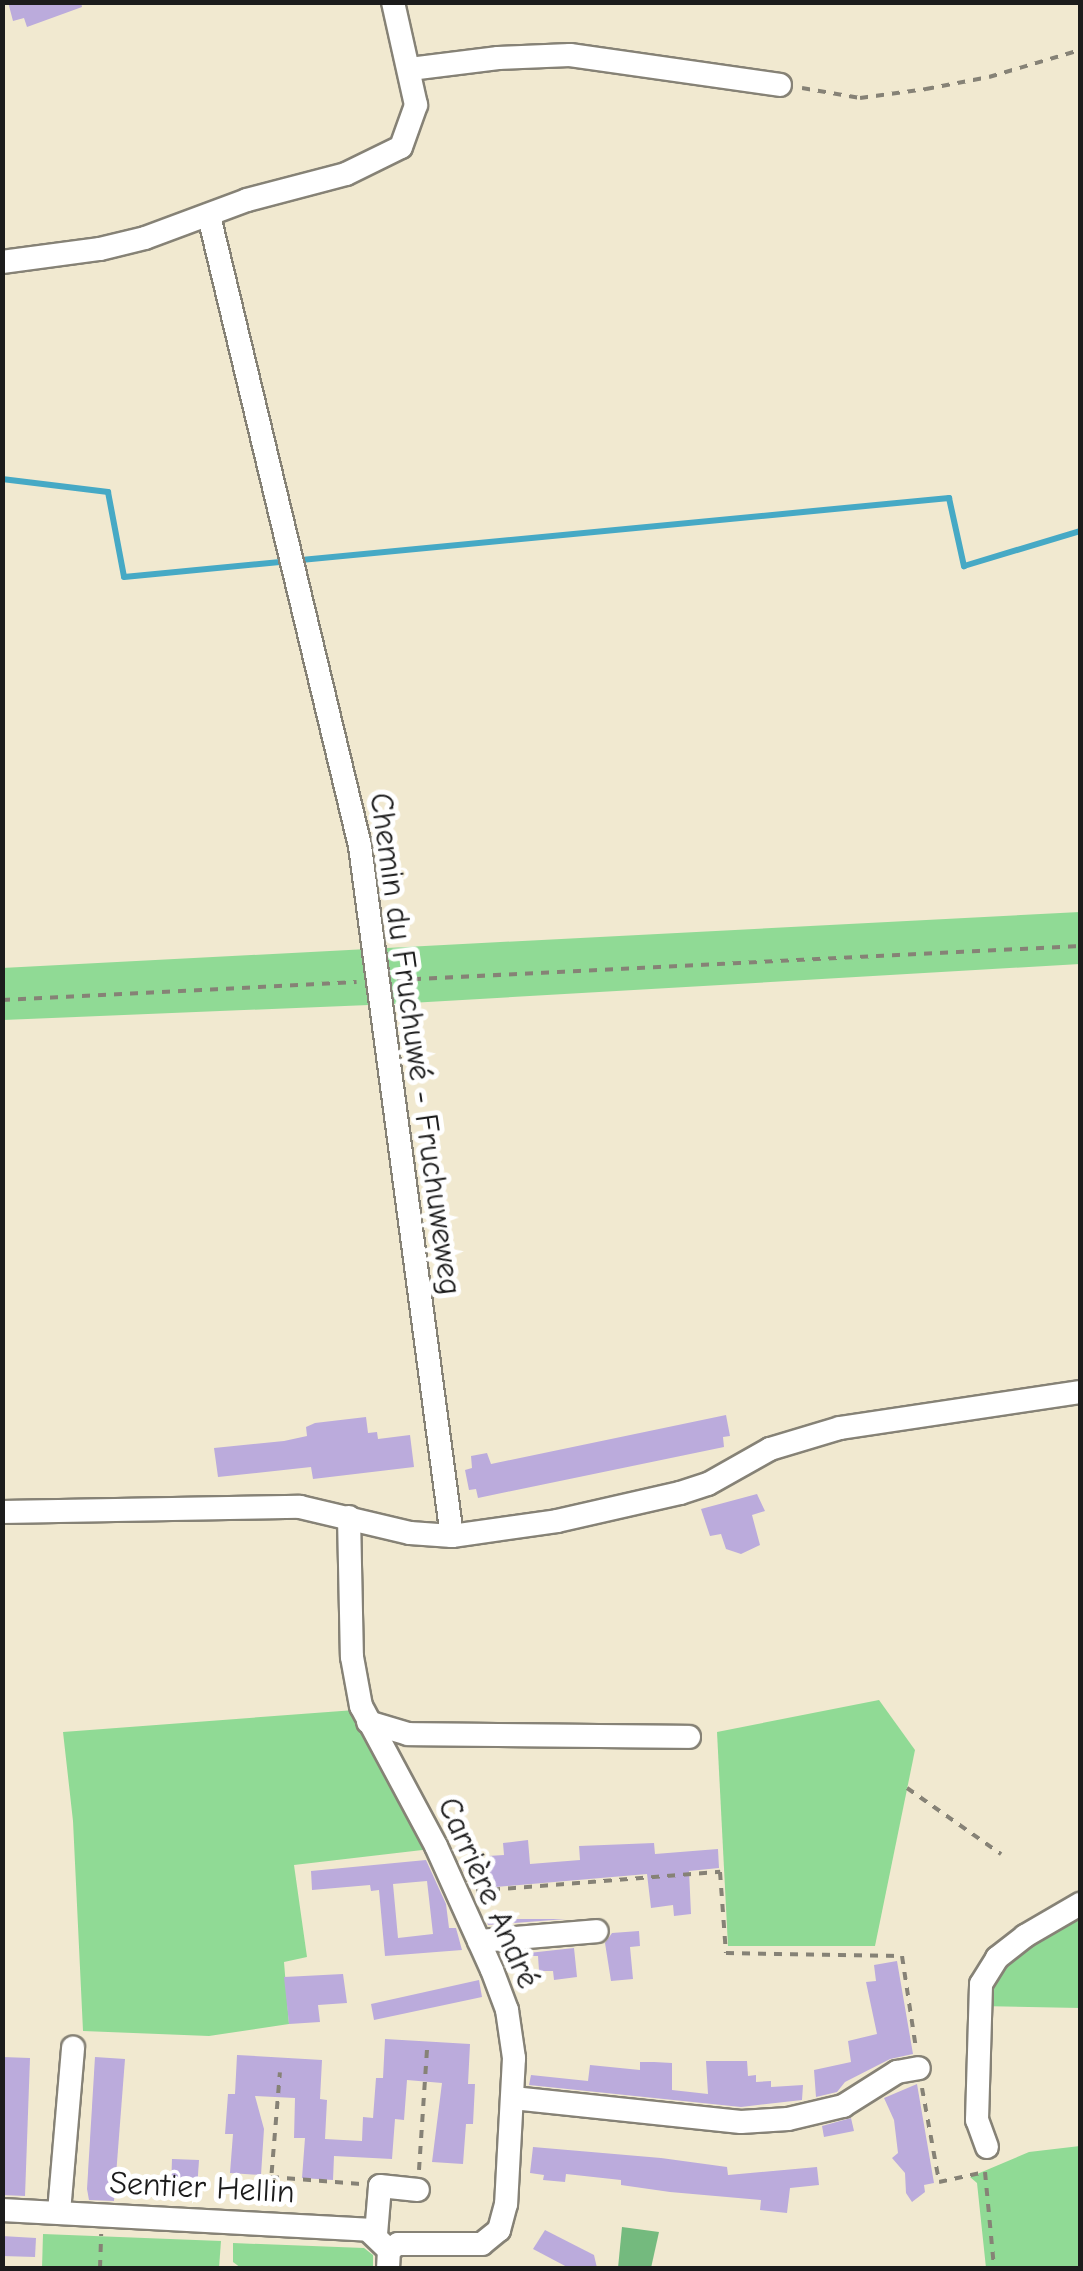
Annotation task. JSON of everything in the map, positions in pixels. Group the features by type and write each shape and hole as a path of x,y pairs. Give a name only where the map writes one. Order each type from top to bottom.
{"street":[{"path":"2,262 100,249 209,216 247,200 346,174 402,147 416,106 393,2"},
{"path":"410,70 498,58 570,55 780,85"},
{"name":"Chemin du Fruchuwé - Fruchuweweg","path":"209,216 319,659 360,846 452,1536"},
{"path":"2,1512 300,1506 410,1533 452,1536 557,1520 680,1493 708,1484 770,1449 840,1428 1080,1392"},
{"name":"Carrière André","path":"349,1518 353,1672 368,1722 460,1898 510,2026 512,2098 504,2219 494,2238 477,2244 410,2241 384,2251"},
{"path":"368,1722 408,1734 689,1737"},
{"path":"986,2147 977,2120 982,1984 997,1958 1080,1904"},
{"path":"478,1941 597,1931"},
{"path":"59,2212 73,2048"},
{"path":"512,2098 742,2122 788,2119 843,2106 897,2072 918,2068"},
{"path":"384,2251 380,2186 418,2190"},
{"name":"Sentier Hellin","path":"2,2210 268,2215 384,2251"}],"path":[{"path":"780,85 860,98 989,77 1080,50"},
{"path":"2,1000 1080,946"},
{"path":"907,1788 1001,1854"},
{"path":"460,1898 484,1890 720,1872 726,1954 902,1956 939,2182 985,2172 994,2268"},
{"path":"418,2190 427,2048"},
{"path":"268,2215 280,2072"},
{"path":"272,2177 380,2186"},
{"path":"100,2268 101,2214"}],"green space":[{"path":"1080,912 1080,964 393,1004 3,1020 2,968"},
{"path":"879,1700 915,1750 875,1946 728,1946 717,1732"},
{"path":"355,1710 431,1849 294,1865 307,1957 284,1962 289,2024 209,2036 83,2031 73,1821 63,1732"},
{"path":"1080,1904 1080,2008 979,2006 981,1984"},
{"path":"1080,2146 1080,2268 986,2268 977,2183 970,2177 1029,2152"},
{"path":"622,2227 659,2232 651,2268 618,2268"},
{"path":"43,2234 221,2241 219,2268 42,2268"},
{"path":"233,2243 364,2248 373,2255 373,2268 241,2268 233,2262"}],"building":[{"path":"8,2 81,2 82,7 27,27 24,18 13,21"},
{"path":"726,1415 730,1436 723,1437 724,1447 478,1498 476,1489 469,1490 465,1470 472,1468 471,1456 487,1453 491,1464"},
{"path":"366,1417 368,1433 377,1432 378,1439 410,1435 414,1467 313,1479 311,1467 218,1477 214,1448 284,1441 307,1436 306,1427 315,1423"},
{"path":"757,1494 765,1511 752,1515 760,1545 741,1554 726,1549 721,1534 710,1536 701,1509"},
{"path":"528,1840 530,1864 580,1860 579,1846 654,1843 655,1854 718,1849 719,1868 689,1871 691,1914 674,1916 673,1905 651,1908 647,1874 472,1889 463,1870 489,1868 488,1856 504,1855 503,1843"},
{"path":"426,1860 446,1904 449,1928 456,1928 462,1950 385,1956 379,1890 371,1891 370,1885 312,1890 311,1871","holes":["427,1881 433,1934 398,1938 393,1884"]},
{"path":"508,1915 509,1919 566,1919 488,1925 485,1917"},
{"path":"639,1931 640,1946 630,1947 633,1979 611,1981 605,1943 612,1933"},
{"path":"574,1948 577,1977 554,1980 553,1971 539,1971 538,1956 502,1956"},
{"path":"897,1961 913,2054 890,2059 845,2082 837,2092 816,2097 814,2070 851,2062 848,2041 877,2034 866,1982 876,1981 874,1965"},
{"path":"343,1974 347,2003 318,2005 320,2022 289,2024 284,1977"},
{"path":"479,1980 482,1997 374,2020 371,2004"},
{"path":"385,2039 470,2044 468,2084 475,2084 473,2124 466,2124 463,2164 432,2162 442,2083 407,2080 404,2120 395,2119 392,2159 334,2156 333,2180 302,2178 305,2138 294,2138 295,2098 255,2096 264,2129 261,2175 230,2173 233,2134 225,2134 228,2094 235,2094 237,2055 322,2060 320,2099 327,2100 325,2139 362,2141 363,2117 373,2118 376,2078 383,2078"},
{"path":"2,2057 30,2058 25,2196 2,2195"},
{"path":"95,2057 125,2059 114,2201 89,2200 87,2189"},
{"path":"706,2061 747,2061 748,2076 756,2075 756,2082 771,2081 771,2087 803,2085 802,2100 741,2107 529,2085 531,2075 588,2081 590,2065 640,2070 640,2062 654,2062 672,2063 672,2090 708,2094"},
{"path":"917,2084 934,2183 924,2185 925,2192 912,2202 906,2193 905,2173 892,2158 898,2153 894,2120 884,2098"},
{"path":"851,2118 854,2131 824,2137 822,2126"},
{"path":"533,2147 727,2167 728,2175 817,2167 819,2185 790,2188 787,2213 760,2210 761,2200 621,2185 621,2180 566,2174 565,2182 543,2180 544,2175 530,2173"},
{"path":"172,2159 199,2160 197,2190 171,2189"},
{"path":"545,2230 594,2255 597,2268 569,2268 533,2249"},
{"path":"2,2236 36,2238 35,2257 2,2256"}],"waterway":[{"path":"2,479 108,492 124,577 949,498 964,566 1080,531"}]}
